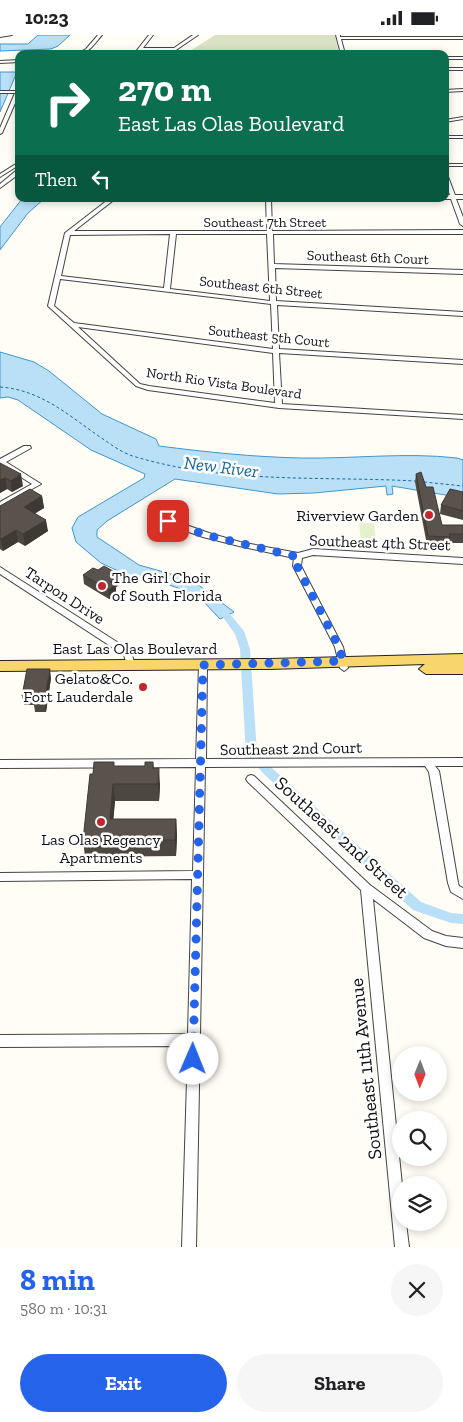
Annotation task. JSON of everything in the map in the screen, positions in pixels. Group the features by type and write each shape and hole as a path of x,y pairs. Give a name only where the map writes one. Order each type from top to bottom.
{"main road":[{"name":"East Las Olas Boulevard","path":"0,666 343,664 463,659"},
{"name":"East Las Olas Boulevard","path":"343,664 463,669"}],"street":[{"path":"87,50 100,35"},
{"path":"140,49 150,35"},
{"path":"140,49 175,49 196,35"},
{"path":"0,36 10,36"},
{"path":"342,50 338,37 463,38"},
{"path":"449,58 463,58"},
{"path":"0,62 15,61"},
{"path":"449,69 463,69"},
{"path":"449,89 463,88"},
{"path":"0,92 15,91"},
{"path":"0,133 15,97"},
{"path":"449,120 463,118"},
{"path":"449,137 463,137"},
{"path":"0,166 15,165"},
{"path":"449,165 463,165"},
{"path":"0,176 12,166"},
{"path":"0,186 15,174"},
{"path":"449,186 463,224"},
{"path":"449,197 463,197"},
{"path":"68,233 108,202"},
{"path":"268,202 279,406"},
{"name":"Southeast 7th Street","path":"68,233 463,233"},
{"name":"North Rio Vista Boulevard","path":"68,233 51,306 138,385 279,406 463,417"},
{"path":"167,289 173,233"},
{"name":"Southeast 6th Court","path":"271,266 463,272"},
{"name":"Southeast 6th Street","path":"57,277 274,303 463,314"},
{"name":"Southeast 5th Court","path":"74,325 276,351 463,362"},
{"path":"1,462 28,448"},
{"path":"0,505 38,484 1,462"},
{"name":"Southeast 4th Street","path":"152,516 206,535 298,557 313,552 463,561"},
{"path":"298,557 297,566 339,647 343,664"},
{"name":"Tarpon Drive","path":"0,571 128,653 131,666"},
{"path":"189,1247 203,665"},
{"path":"427,762 434,771 455,889 463,894"},
{"name":"Southeast 2nd Court","path":"0,764 463,762"},
{"name":"Southeast 2nd Street","path":"252,779 366,888 428,935 446,941 463,943"},
{"path":"0,877 197,875"},
{"name":"Southeast 11th Avenue","path":"366,888 402,1247"},
{"path":"0,1041 194,1040"}],"green space":[{"path":"215,35 335,35 338,50 192,50"},
{"path":"359,523 374,523 376,542 361,542"}],"water":[{"path":"38,35 70,35 58,46 51,49 0,51 0,44 28,44"},
{"path":"0,72 15,72 15,77 0,112"},
{"path":"20,202 41,202 28,213 0,250 0,227"},
{"name":"New River","path":"0,352 34,362 49,371 102,414 156,439 159,446 230,454 283,457 438,456 457,458 463,460 463,498 392,486 393,494 387,495 386,486 314,493 278,494 175,479 107,521 97,530 97,537 139,565 192,580 234,612 220,619 203,601 181,589 152,579 129,576 101,563 76,542 72,528 78,517 144,478 145,474 91,450 18,400 8,397 0,398"}],"building":[{"path":"0,463 21,474 11,481 5,478 0,480"},
{"path":"421,472 426,487 433,487 442,525 463,525 463,534 449,534 450,537 428,536 416,474"},
{"path":"30,489 42,496 24,507 46,520 23,534 16,530 0,539 0,506"},
{"path":"450,489 463,492 463,511 441,505"},
{"path":"104,566 120,575 110,582 115,585 109,590 83,575 93,568 98,570"},
{"path":"27,669 50,669 44,703 34,703 35,696 22,696"},
{"path":"94,762 114,762 114,766 145,766 145,762 153,762 153,769 159,768 158,784 113,784 110,819 176,819 175,840 83,840 90,774 93,774"}],"waterway":[{"path":"227,616 240,633 245,649 252,754 269,772 417,906 451,918 463,919"}],"ferry route":[{"path":"0,387 29,393 55,405 127,454 170,466 240,475 415,481"},
{"path":"424,482 463,486"}],"place":[{"name":"Riverview Garden","path":"429,515"},
{"name":"The Girl Choir of South Florida","path":"102,586"},
{"name":"Gelato&Co. Fort Lauderdale","path":"143,687"},
{"name":"Las Olas Regency Apartments","path":"101,822"}],"route":[{"path":"168,521 206,535 298,557 296,559 297,566 339,647 343,661 203,665 193,1059"}]}
